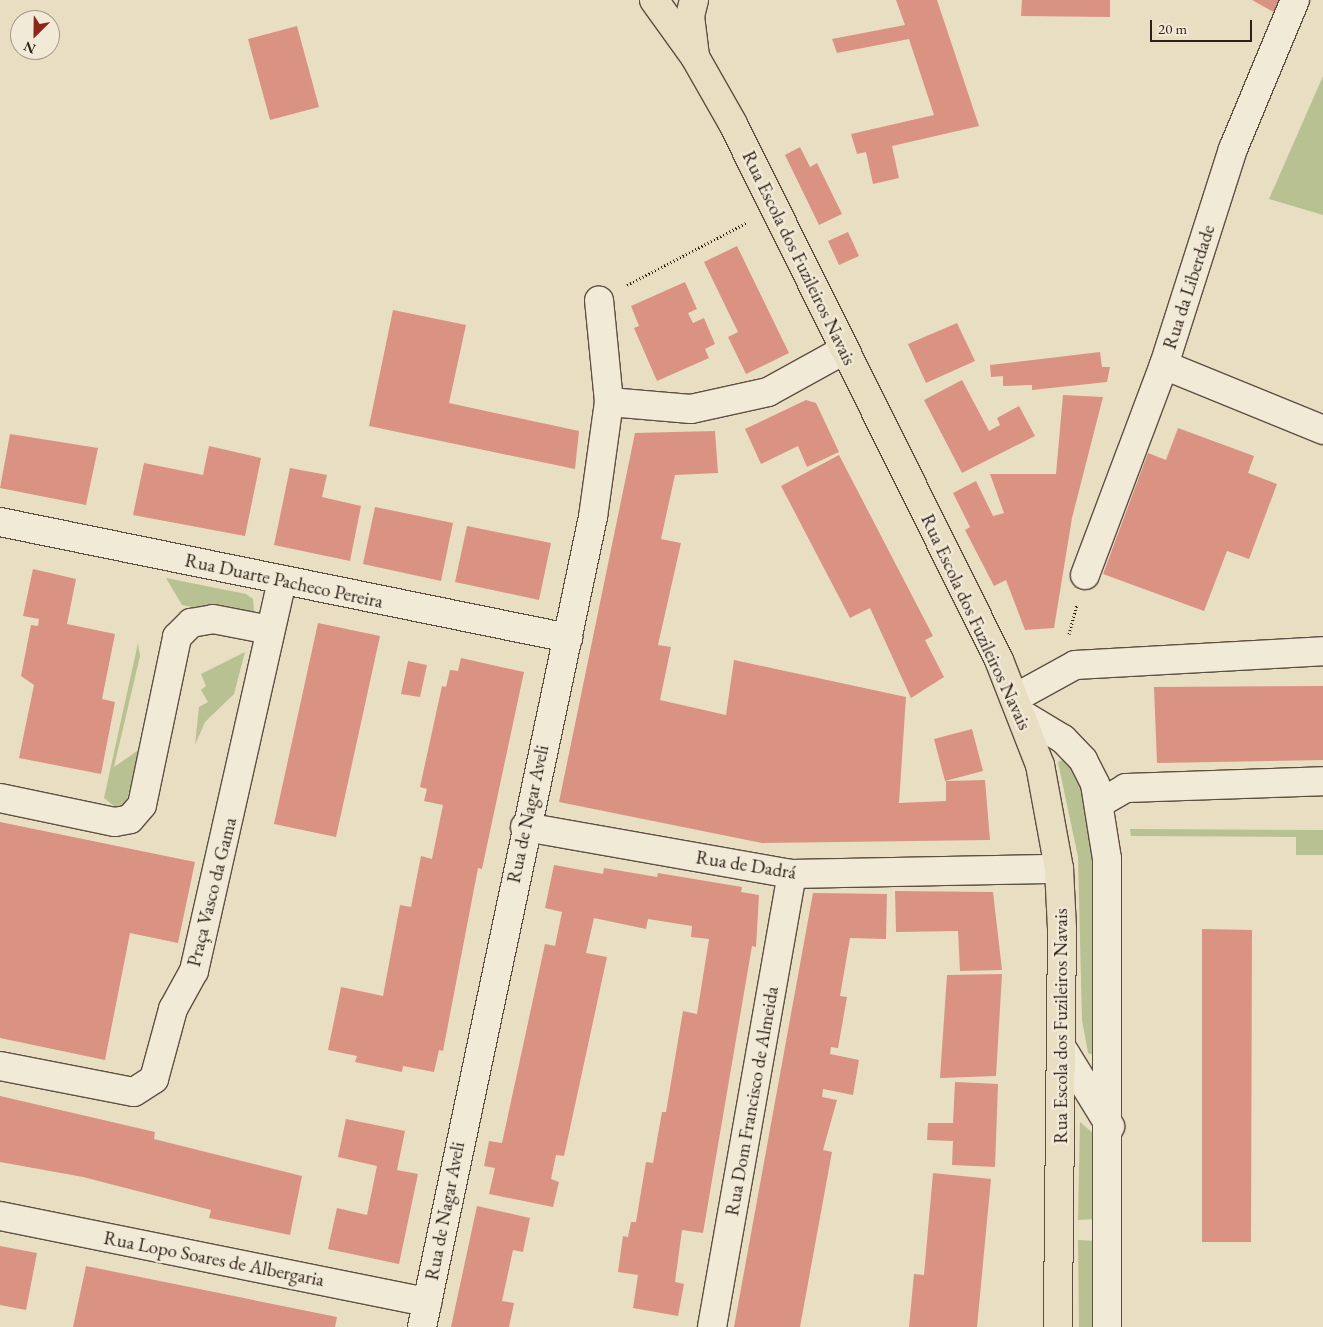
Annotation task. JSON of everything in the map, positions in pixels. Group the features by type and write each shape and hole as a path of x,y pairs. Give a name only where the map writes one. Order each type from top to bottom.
{"main road":[{"name":"Rua Escola dos Fuzileiros Navais","path":"654,0 695,57 844,350 1019,706 1052,814 1059,869 1062,1048 1058,1327"},
{"name":"Rua Escola dos Fuzileiros Navais","path":"694,0 690,16 695,57"}],"street":[{"name":"Rua da Liberdade","path":"1085,574 1164,365 1233,149 1295,0"},
{"name":"Rua de Nagar Aveli","path":"425,1315 525,827 568,638 609,402 600,300"},
{"path":"609,402 691,409 768,392 844,350"},
{"path":"1164,365 1323,430"},
{"name":"Rua Duarte Pacheco Pereira","path":"1,530 282,580 568,638"},
{"name":"Praça Vasco da Gama","path":"0,1066 134,1092 154,1079 173,1009 194,971 282,580"},
{"path":"0,798 115,822 130,819 142,805 177,637 191,623 213,619 270,630"},
{"path":"1107,1327 1110,1126 1107,859 1100,803 1083,760 1063,739 1019,706 1075,665 1323,651"},
{"path":"1100,803 1126,788 1323,781"},
{"name":"Rua de Dadrá","path":"525,827 792,874 1059,869"},
{"name":"Rua Dom Francisco de Almeida","path":"712,1327 792,874"},
{"path":"1062,1048 1110,1126"},
{"name":"Rua Lopo Soares de Albergaria","path":"0,1216 425,1315"}],"path":[{"path":"600,300 772,209"},
{"path":"1066,645 1085,574"}],"green space":[{"path":"1323,76 1323,215 1269,199"},
{"path":"166,578 246,594 253,599 254,611 245,617 182,605"},
{"path":"138,643 140,656 114,767 140,749 126,803 115,807 104,798"},
{"path":"245,652 234,694 205,722 195,745 199,707 208,702 201,690 206,686 201,674"},
{"path":"1064,759 1080,781 1097,892 1094,1055 1088,1053 1082,1020 1078,857 1058,762"},
{"path":"1130,829 1323,830 1323,855 1296,855 1296,837 1131,836"},
{"path":"1080,1122 1094,1134 1096,1219 1078,1220"},
{"path":"1078,1240 1096,1241 1096,1327 1079,1327"}],"building":[{"path":"896,0 937,0 979,126 892,146 899,178 873,184 866,152 857,154 851,134 934,115 909,39 837,53 832,39 905,25"},
{"path":"1022,0 1110,0 1110,17 1021,16"},
{"path":"1252,0 1282,0 1277,14"},
{"path":"297,26 319,107 270,120 248,39"},
{"path":"800,147 810,167 817,163 842,214 819,225 785,155"},
{"path":"848,232 859,256 839,265 828,241"},
{"path":"737,246 789,353 746,374 728,337 738,332 704,262"},
{"path":"685,282 697,309 688,313 693,323 704,318 715,344 705,349 709,358 657,381 634,328 639,326 631,306"},
{"path":"393,310 466,325 449,403 579,431 575,469 369,426"},
{"path":"957,323 975,361 926,383 908,344"},
{"path":"1100,352 1102,367 1110,367 1107,382 1032,390 1032,385 1003,386 1003,376 991,377 990,365"},
{"path":"962,380 989,431 1000,425 997,418 1019,406 1035,436 962,473 924,400"},
{"path":"1063,395 1103,397 1072,518 1054,628 1025,630 1006,580 994,586 965,530 970,527 953,493 976,481 993,516 1004,513 990,474 1056,474"},
{"path":"806,400 816,403 839,452 807,467 798,446 761,464 745,429"},
{"path":"1178,428 1254,456 1248,473 1277,484 1249,559 1227,551 1204,611 1103,574 1148,453 1166,460"},
{"path":"715,431 718,473 675,475 661,539 681,543 658,645 671,647 660,700 726,715 734,660 906,697 899,803 946,801 946,781 985,780 990,840 762,843 559,802 635,433"},
{"path":"10,434 98,448 86,505 0,488"},
{"path":"209,446 261,458 245,536 133,515 144,463 203,475"},
{"path":"839,455 933,636 925,640 944,677 911,698 870,608 850,618 781,486"},
{"path":"290,468 327,475 322,497 361,506 350,561 274,545"},
{"path":"375,507 453,523 441,581 363,564"},
{"path":"467,526 551,543 539,600 455,582"},
{"path":"33,569 76,579 67,624 115,634 102,699 115,702 101,774 19,758 34,685 21,676 31,625 38,626 39,619 23,616"},
{"path":"318,623 380,636 336,837 274,824"},
{"path":"461,658 524,672 482,869 478,868 443,1051 439,1050 434,1072 403,1066 402,1072 355,1062 357,1056 328,1050 341,987 383,996 400,905 411,907 421,856 432,859 443,805 424,801 427,789 420,787 442,686 446,687 450,670 458,671"},
{"path":"408,661 427,665 420,697 401,694"},
{"path":"1323,686 1323,760 1157,763 1154,687"},
{"path":"972,729 983,771 945,781 934,739"},
{"path":"0,822 195,862 178,943 130,933 105,1060 0,1038"},
{"path":"554,865 603,874 604,868 657,877 658,873 742,887 741,892 759,895 756,947 752,946 703,1233 682,1230 675,1282 684,1284 678,1316 633,1308 638,1275 618,1272 623,1236 628,1237 631,1222 636,1222 646,1162 653,1163 662,1112 666,1112 683,1011 697,1014 709,939 691,937 692,926 648,919 646,929 594,918 586,953 607,957 564,1156 556,1155 551,1179 559,1182 553,1207 489,1194 495,1168 484,1166 489,1141 502,1143 545,944 555,946 562,912 545,908"},
{"path":"895,891 993,892 1002,970 960,971 958,931 896,932"},
{"path":"813,893 887,894 886,939 850,938 840,996 847,997 838,1048 831,1047 830,1054 859,1060 853,1095 823,1089 822,1097 837,1100 823,1150 832,1152 800,1327 734,1327"},
{"path":"1202,929 1252,930 1251,1242 1202,1242"},
{"path":"1002,974 996,1076 940,1078 947,975"},
{"path":"955,1082 998,1084 995,1167 952,1165 953,1141 927,1140 928,1123 953,1123"},
{"path":"0,1096 155,1132 154,1139 302,1176 290,1235 209,1218 211,1210 83,1177 0,1162"},
{"path":"346,1119 405,1131 397,1170 418,1174 399,1264 328,1249 337,1208 367,1215 377,1166 338,1157"},
{"path":"933,1173 991,1179 977,1327 909,1327 914,1274 924,1275"},
{"path":"477,1206 530,1218 523,1252 513,1250 502,1301 514,1303 509,1327 451,1327"},
{"path":"0,1246 37,1253 26,1310 0,1305"},
{"path":"86,1266 337,1317 335,1327 73,1327"}]}
